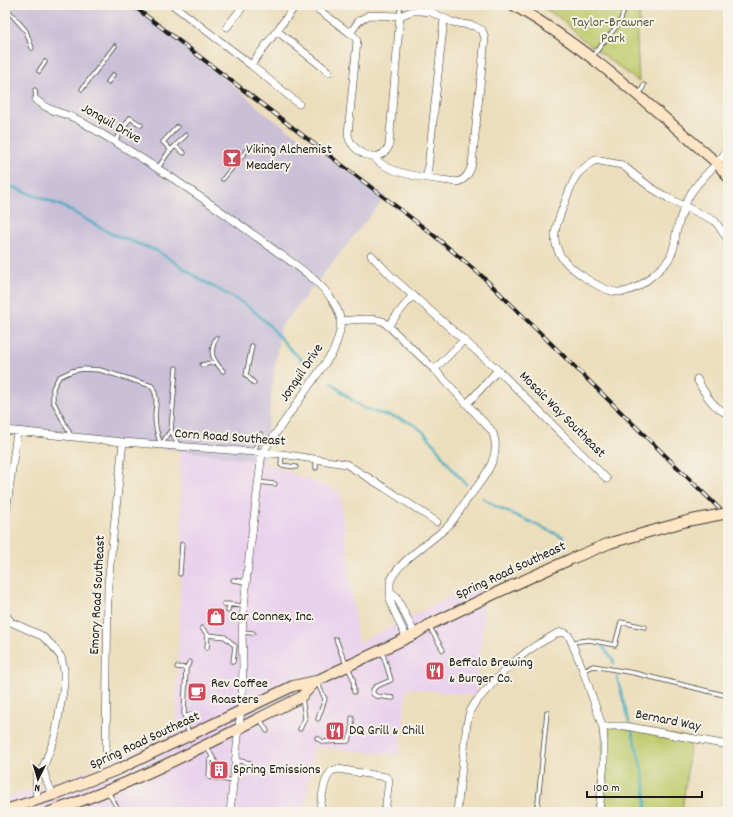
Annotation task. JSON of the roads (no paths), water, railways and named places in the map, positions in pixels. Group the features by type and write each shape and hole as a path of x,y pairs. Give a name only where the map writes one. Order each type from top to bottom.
{"main road":[{"path":"513,5 591,58 717,163 728,177"},
{"path":"717,163 728,167"},
{"name":"Spring Road Southeast","path":"5,810 53,795 119,769 191,736 293,686 316,681 349,669 381,650 429,625 571,559 610,543 687,521 728,513"},
{"name":"Spring Road Southeast","path":"55,811 108,791 260,718 301,697 316,681"}],"street":[{"path":"173,5 299,104"},
{"path":"228,27 244,5"},
{"path":"251,65 296,5"},
{"path":"312,5 355,37 357,45 348,134 349,141 358,151 363,154 374,156 382,154 389,146 400,16"},
{"path":"350,33 359,21 374,14 400,16 412,11 426,11 444,19 474,26 482,30 485,38 472,164 469,173 460,181 427,177 390,169 379,163 374,156"},
{"path":"427,177 444,19"},
{"path":"277,31 329,72"},
{"name":"Jonquil Drive","path":"36,100 46,107 76,118 116,141 223,212 304,272 327,292 339,312 341,327 333,352 262,453 246,582 242,632 243,673 230,811"},
{"path":"728,150 692,192 684,206 669,259 652,276 636,288 626,292 617,292 604,289 589,280 560,256 554,235 566,200 577,176 596,160 622,165 650,187 668,198 684,206 715,221 728,240"},
{"name":"Mosaic Way Southeast","path":"371,255 413,295 498,370 607,479"},
{"path":"388,326 413,295"},
{"path":"340,321 376,319 382,321 434,370 467,404 492,431 495,438 496,452 489,468 447,528 424,545 394,575 390,583 390,599 411,635"},
{"path":"434,370 464,340"},
{"name":"Mosaic Way Southeast","path":"467,404 498,370"},
{"path":"696,379 708,398 719,410 728,414"},
{"name":"Corn Road Southeast","path":"5,430 179,447 282,454 346,464 437,522"},
{"path":"5,520 17,432"},
{"name":"Emory Road Southeast","path":"106,749 108,584 123,442"},
{"path":"5,614 11,622 42,636 52,645 61,657 64,670 64,685 55,737 43,768 37,774 37,800"},
{"path":"457,812 467,722 470,711 526,650 561,632 566,633 571,642 583,670 603,728 604,764 599,812"},
{"name":"Bernard Way","path":"603,728 611,726 625,726 728,745"},
{"path":"43,768 53,795"},
{"path":"319,812 322,794 328,775 332,771 338,769 386,777 389,780 385,812"}],"lane":[{"path":"400,5 400,16"},
{"path":"591,58 620,22 625,7"},
{"path":"6,8 26,31 32,48"},
{"path":"82,89 115,46"},
{"path":"39,71 45,62"},
{"path":"108,82 113,76"},
{"path":"639,97 644,85"},
{"path":"35,90 36,100"},
{"path":"116,141 130,118 141,125"},
{"path":"176,127 163,142 184,153"},
{"path":"158,168 173,148 186,135"},
{"path":"223,179 247,150"},
{"path":"216,338 212,347 212,354 215,362 223,371"},
{"path":"252,346 246,375 254,383"},
{"path":"202,365 215,362"},
{"path":"161,445 171,430 176,368"},
{"path":"71,437 54,401 53,388 59,378 72,371 83,369 100,370 152,386 156,392 155,416 158,438 161,445"},
{"path":"171,430 179,447"},
{"path":"254,452 260,434"},
{"path":"281,465 282,454"},
{"path":"316,459 316,468"},
{"path":"277,468 281,465 296,466"},
{"path":"258,482 275,484"},
{"path":"180,574 182,544"},
{"path":"233,580 246,582"},
{"path":"224,604 244,606"},
{"path":"228,611 229,604"},
{"path":"571,642 589,640 615,645 621,622 645,626"},
{"path":"429,625 443,650"},
{"path":"202,628 208,635 207,648"},
{"path":"242,632 253,633"},
{"path":"208,635 226,636 234,646 233,662"},
{"path":"336,639 353,678 354,692"},
{"path":"381,650 391,680 375,687 373,694 376,696 393,698"},
{"path":"234,651 242,651"},
{"path":"190,662 186,668 185,717 187,728 191,736"},
{"path":"583,670 593,666 634,673 728,696"},
{"path":"177,667 186,668"},
{"path":"316,681 325,699 318,719"},
{"path":"300,729 306,718 301,697"},
{"path":"537,812 547,712"},
{"path":"185,717 193,714"},
{"path":"260,718 267,731"},
{"path":"318,738 323,742 348,741 352,732 352,718"},
{"path":"206,744 215,761 210,760 209,777 233,780"},
{"path":"235,760 250,763"},
{"path":"108,791 118,809 114,812"},
{"path":"230,811 244,812"},
{"path":"162,812 169,812"}],"waterway":[{"path":"5,184 62,206 112,234 155,250 203,281 253,310 269,325 292,351 308,365"},
{"path":"332,383 360,406 370,411 410,422 416,426 429,438 466,484"},
{"path":"483,498 497,507 563,537"},
{"path":"603,647 614,663"},
{"path":"617,677 629,722"},
{"path":"632,731 644,781 646,812"}],"railway":[{"path":"132,5 431,233 483,277 728,517"}],"place":[{"name":"Viking Alchemist Meadery","path":"232,158"},
{"name":"Car Connex, Inc.","path":"216,617"},
{"name":"Beffalo Brewing & Burger Co.","path":"435,671"},
{"name":"Rev Coffee Roasters","path":"197,692"},
{"name":"DQ Grill & Chill","path":"335,731"},
{"name":"Spring Emissions","path":"219,770"}],"park label":[{"name":"Taylor-Brawner Park","path":"613,32"}]}
